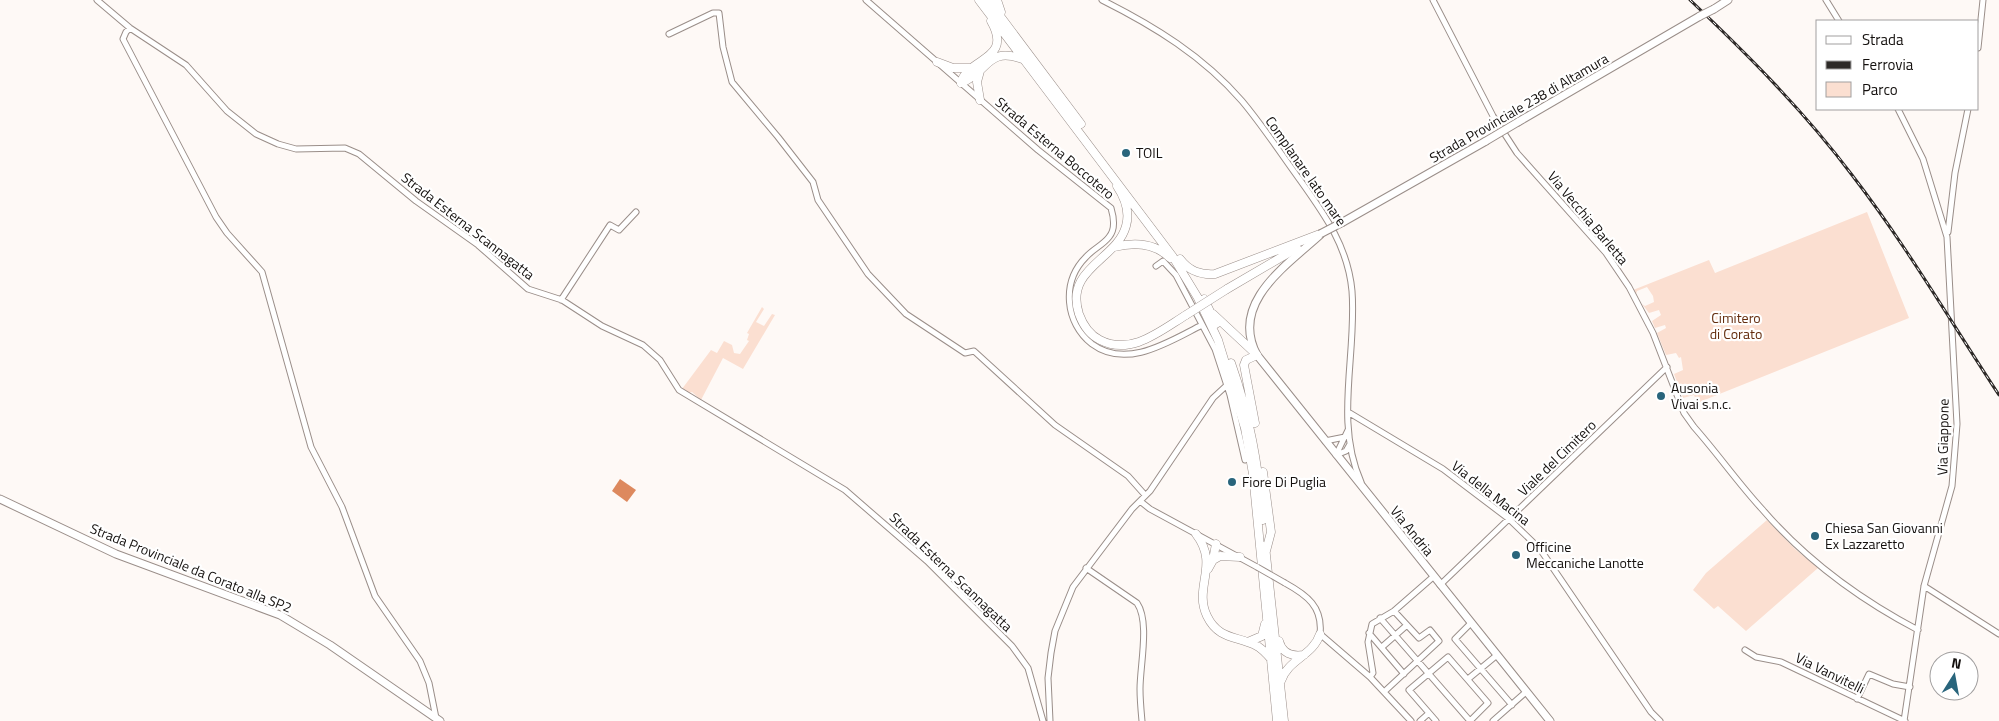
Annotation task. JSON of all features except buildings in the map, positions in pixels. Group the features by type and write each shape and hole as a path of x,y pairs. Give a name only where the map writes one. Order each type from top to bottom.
{"highway":[{"path":"979,0 1028,58 1185,266 1199,273 1215,274 1320,234"},
{"path":"961,83 962,77 970,68 989,58 996,44 995,29 982,10 979,0"},
{"path":"988,0 1083,136 1174,257 1196,293 1228,367 1245,428 1253,474 1284,721"},
{"path":"997,0 1003,17 1028,58"},
{"path":"961,83 971,78 981,68 1000,55 1028,58"},
{"path":"937,62 953,68 970,68"},
{"path":"980,100 977,82 981,68"},
{"path":"1083,136 1094,156 1119,188 1126,203 1127,225 1122,236 1114,247 1094,263 1080,285 1078,310 1089,332 1112,346 1126,346 1155,334 1320,234"},
{"path":"1114,247 1135,244 1159,249 1171,259 1190,289 1196,293"},
{"path":"1171,248 1197,286 1230,360 1249,421 1258,460 1277,721"},
{"path":"1209,310 1257,355 1246,360 1244,372 1257,434 1268,505 1271,532 1266,551"},
{"path":"1196,534 1207,553 1203,594 1207,616 1224,634 1262,649 1272,660"},
{"path":"1207,553 1216,544"},
{"path":"1206,570 1213,560 1216,544"},
{"path":"1213,560 1220,556 1240,557"},
{"path":"1248,642 1262,636 1270,610"},
{"path":"1270,610 1280,647 1288,654 1304,654"},
{"path":"1280,683 1287,667 1314,648 1320,634"}],"main road":[{"name":"Strada Provinciale 238 di Altamura","path":"1257,355 1250,342 1248,333 1249,321 1257,298 1269,282 1320,234 1486,141 1728,0"},
{"name":"Via Andria","path":"1257,355 1548,721"},
{"name":"Strada Provinciale da Corato alla SP2","path":"0,499 116,554 280,615 330,645 438,720"}],"street":[{"name":"Strada Esterna Scannagatta","path":"97,0 130,28 186,65 227,111 256,134 278,144 296,149 345,148 359,154 416,201 478,245 528,289 561,300 602,326 643,346 660,360 679,390 845,490 927,560 1012,646 1028,668 1042,721"},
{"name":"Strada Esterna Boccotero","path":"866,0 980,100 1111,208 1113,229 1110,237 1085,257 1076,268 1071,282 1070,311 1085,338 1097,347 1113,353 1128,354 1145,352 1158,347 1202,325"},
{"name":"Complanare lato mare","path":"1102,0 1144,21 1170,38 1224,83 1256,119 1332,225 1346,256 1352,291 1348,429"},
{"name":"Via Vecchia Barletta","path":"1433,0 1493,116 1517,153 1606,253 1630,287 1668,368 1684,413 1762,510 1798,547 1863,598 1918,630"},
{"path":"1826,0 1838,20"},
{"path":"1979,38 1983,0"},
{"path":"669,34 713,13 719,13 723,48 732,82 813,182 818,200 844,240 885,293 906,314 965,353 974,351 1055,425 1128,476 1145,496"},
{"path":"130,28 126,32 124,40 216,217 227,233 262,272 311,447 342,507 375,596 420,662 429,683 438,720"},
{"path":"1898,110 1923,159 1947,237"},
{"path":"1947,237 1955,173 1968,110"},
{"path":"561,300 610,225 619,230 636,212"},
{"name":"Via Giappone","path":"1904,721 1924,586 1947,510 1956,459 1957,424 1947,237"},
{"path":"1156,266 1163,261 1168,264 1176,275 1215,349 1227,385 1245,460"},
{"name":"Viale del Cimitero","path":"1441,586 1668,368"},
{"path":"1050,721 1048,678 1055,631 1073,587 1086,568 1145,496 1213,398 1227,385"},
{"name":"Via della Macina","path":"1348,412 1443,469 1510,521 1540,549 1651,712 1660,721"},
{"path":"1336,455 1348,429"},
{"path":"1348,429 1358,475 1366,494"},
{"path":"1325,441 1345,437"},
{"path":"1336,455 1346,451 1350,444"},
{"path":"1140,501 1302,593 1316,607 1321,625 1320,634 1385,691 1411,721"},
{"path":"1086,568 1137,603 1141,609 1143,638 1140,689 1142,721"},
{"path":"1370,677 1373,673 1369,655 1369,633 1372,624 1394,611 1433,576"},
{"path":"1924,586 1999,634"},
{"path":"1385,691 1439,641 1430,630 1419,638 1394,611"},
{"path":"1380,618 1418,661 1429,674 1470,721 1488,704 1448,657 1429,674 1409,690 1436,721"},
{"path":"1471,622 1455,639 1512,705"},
{"path":"1382,647 1407,625"},
{"path":"1369,633 1404,674"},
{"name":"Via Vanvitelli","path":"1745,650 1756,656 1781,662 1904,721"},
{"path":"1468,679 1497,655"},
{"path":"1857,699 1869,674 1893,684 1910,686"},
{"path":"1493,721 1526,692"},
{"path":"1420,721 1429,713"}],"green space":[{"name":"Cimitero di Corato","path":"1867,212 1909,318 1697,403 1694,395 1683,398 1674,374 1683,370 1681,357 1679,358 1676,353 1666,355 1657,333 1666,328 1665,325 1655,328 1652,321 1661,315 1659,310 1649,313 1642,304 1645,306 1654,302 1653,296 1647,287 1637,291 1636,294 1633,290 1709,260 1715,273"},
{"path":"762,307 764,309 756,322 764,326 772,314 775,315 743,369 723,358 701,400 692,392 688,393 682,389 711,350 717,353 724,341 732,345 734,353 740,354 749,341 747,340 749,334 747,333"},
{"path":"1767,520 1795,549 1818,568 1746,631 1718,606 1714,609 1693,590 1706,573"}],"shaded area":[{"path":"620,479 636,490 627,502 612,491"}],"railway":[{"path":"1690,0 1775,84 1834,151 1891,229 1999,395"}],"place":[{"name":"TOIL","path":"1126,153"},
{"name":"Ausonia Vivai s.n.c.","path":"1661,396"},
{"name":"Fiore Di Puglia","path":"1232,482"},
{"name":"Chiesa San Giovanni Ex Lazzaretto","path":"1815,536"},
{"name":"Officine Meccaniche Lanotte","path":"1516,555"}]}
